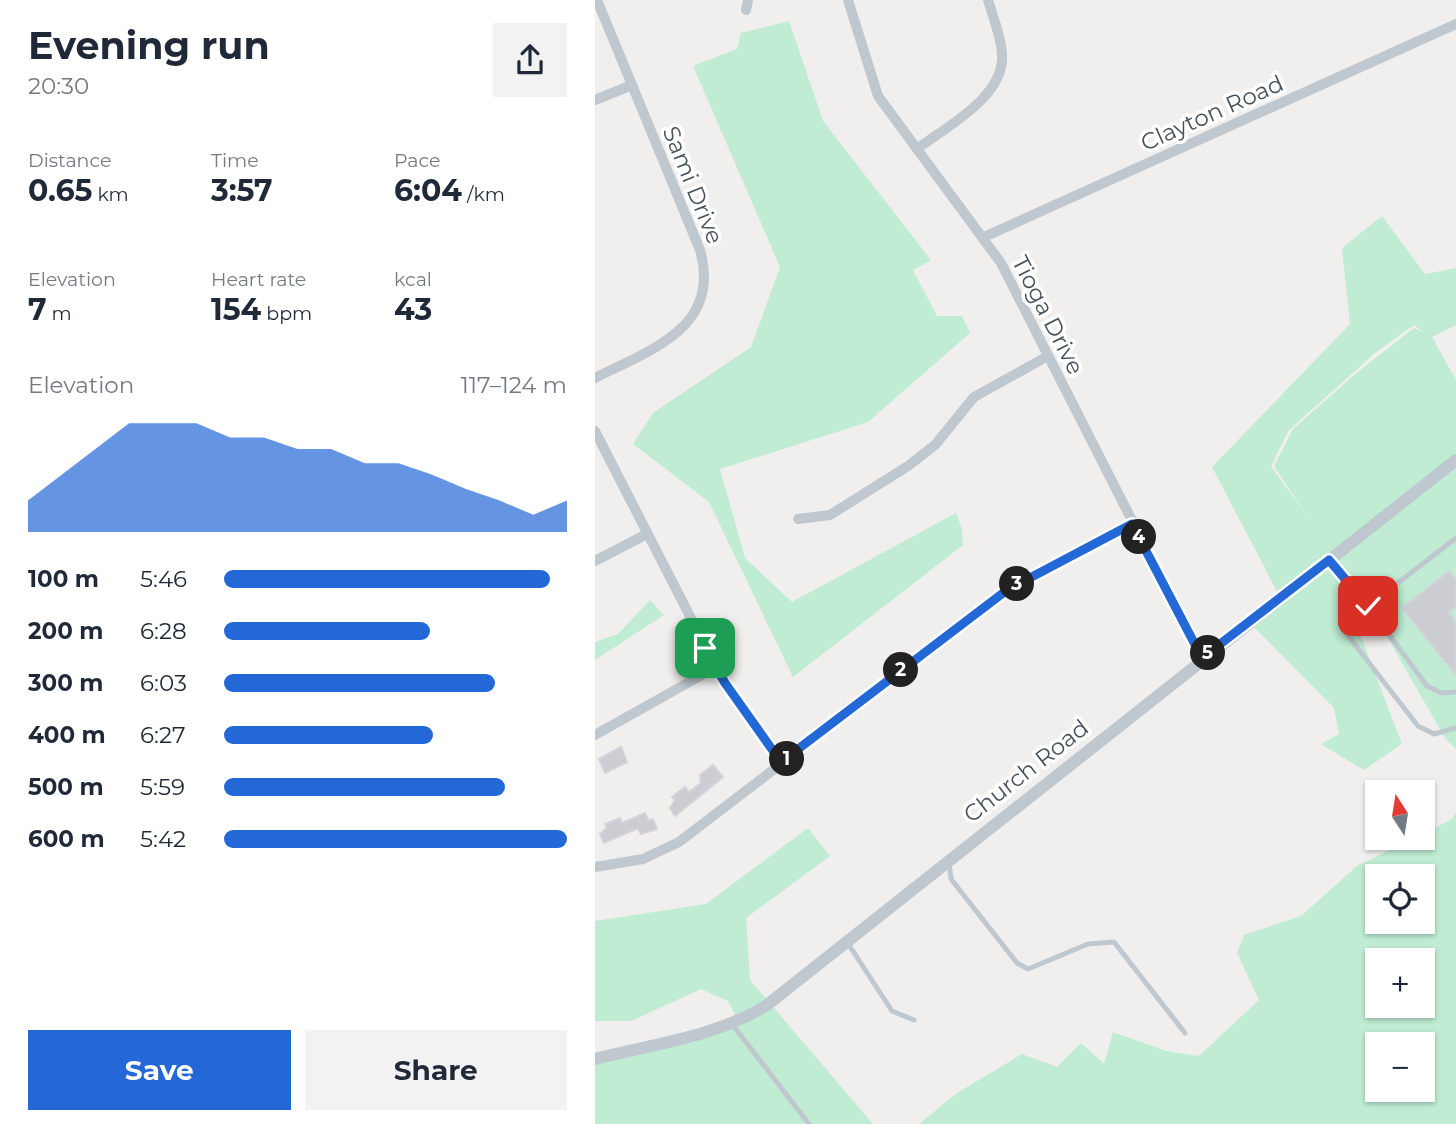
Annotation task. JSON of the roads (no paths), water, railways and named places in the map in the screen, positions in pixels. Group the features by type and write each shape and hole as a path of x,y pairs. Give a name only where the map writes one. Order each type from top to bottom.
{"street":[{"name":"Sami Drive","path":"595,378 681,332 699,304 704,281 700,250 597,0"},
{"name":"Tioga Drive","path":"848,0 878,96 984,237 1048,356 1202,658"},
{"path":"917,149 986,96 996,82 1002,52 988,0"},
{"name":"Clayton Road","path":"984,237 1456,24"},
{"path":"595,100 632,85"},
{"path":"799,519 825,517 838,511 908,466 935,446 974,397 1048,356"},
{"path":"595,431 716,667 781,762"},
{"name":"Church Road","path":"595,1059 731,1023 767,1005 1202,658 1456,460"},
{"path":"595,867 632,862 672,846 1007,590 1132,524"},
{"path":"595,561 647,534"},
{"path":"595,735 716,667"}],"lane":[{"path":"1456,538 1342,628 1418,726 1434,734 1456,728"},
{"path":"1329,560 1368,606 1427,686 1441,693 1456,692"},
{"path":"949,859 951,879"},
{"path":"935,871 951,879 998,942 1024,968 1048,963 1087,944 1114,942 1185,1033"},
{"path":"847,942 892,1011 914,1020"},
{"path":"731,1023 809,1124"}]}
